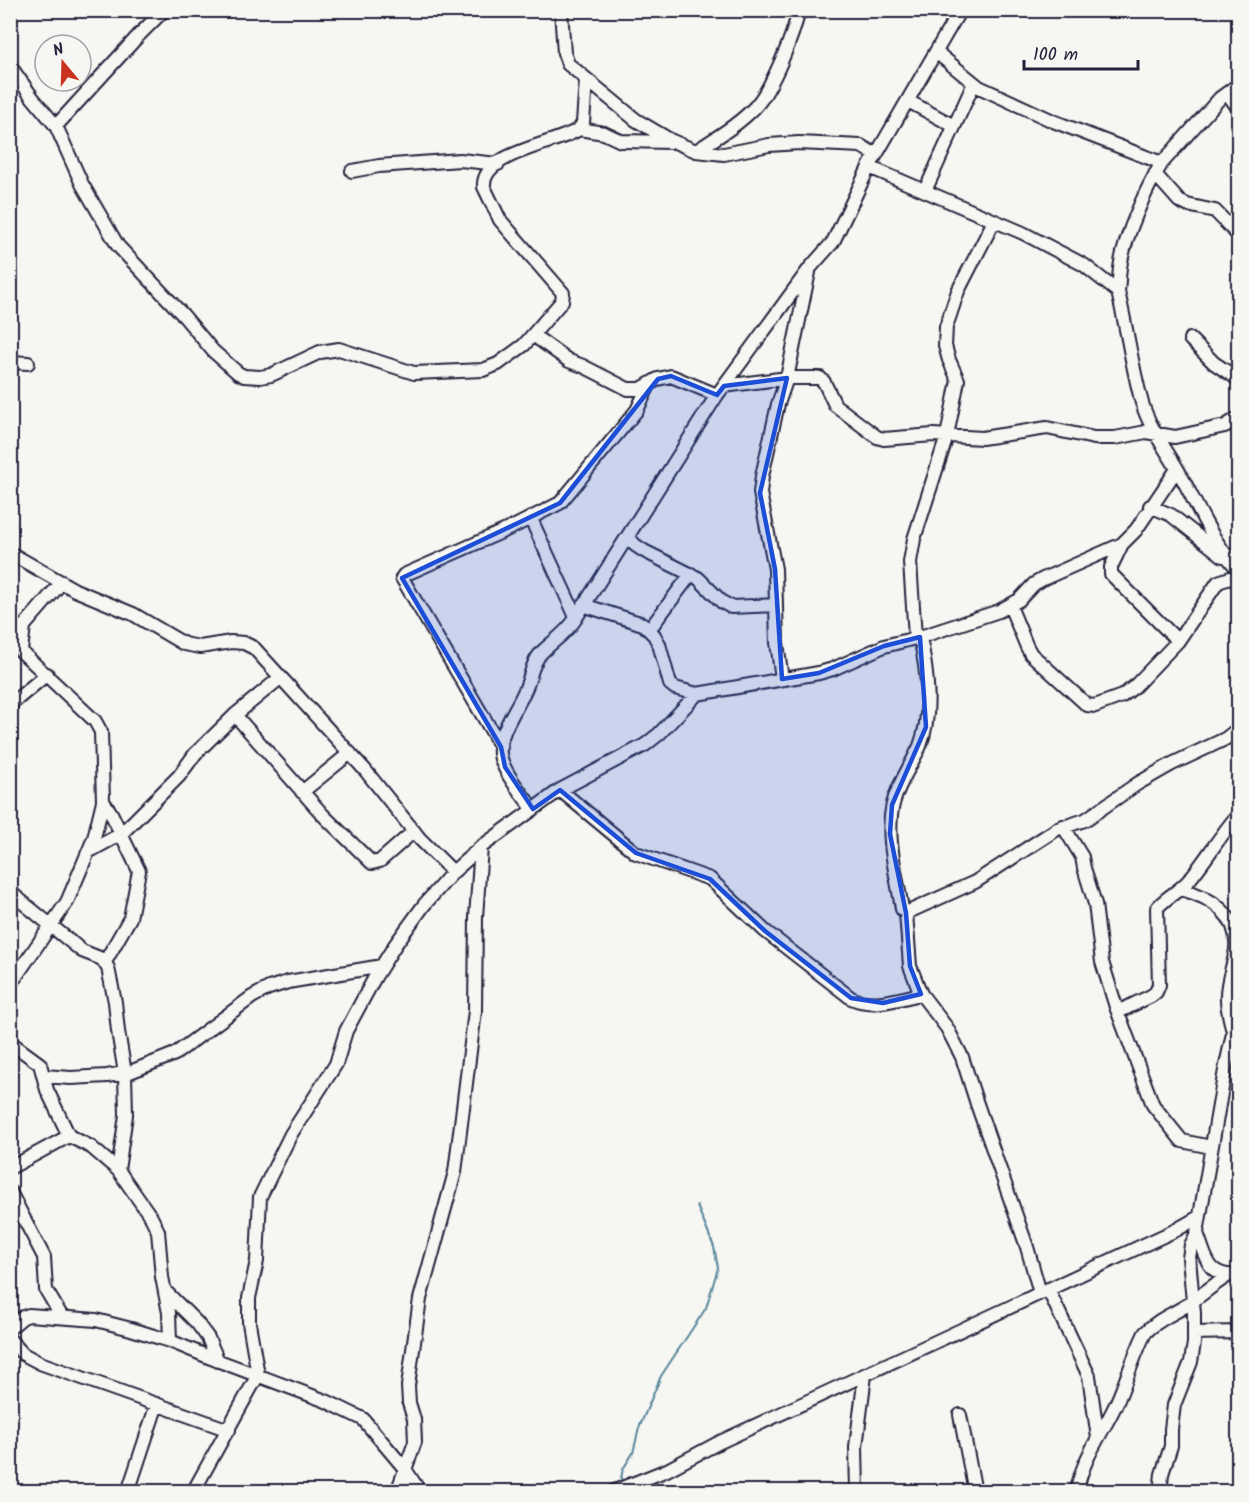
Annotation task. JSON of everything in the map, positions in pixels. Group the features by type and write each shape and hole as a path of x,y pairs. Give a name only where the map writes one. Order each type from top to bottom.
{"street":[{"path":"56,126 139,34 164,10"},
{"path":"561,10 565,60 636,120 675,142 696,151 724,154 769,145 799,143 861,146 876,155"},
{"path":"696,151 733,127 762,98 792,38 799,10"},
{"path":"533,809 505,767 500,753 504,732 528,684 534,663 541,653 570,626 721,391 810,268 833,242 869,167 960,10"},
{"path":"936,52 974,83 1053,121 1162,163"},
{"path":"10,66 56,126 82,184 118,246 183,315 213,351 238,373 260,377 271,375 320,352 339,349 414,373 483,370 503,361 533,335 562,301 563,293 500,220 484,182 486,177 498,164 511,155 579,129 604,133 616,140 626,142 675,142"},
{"path":"579,129 583,123 586,80"},
{"path":"925,191 974,83"},
{"path":"1236,567 1212,534 1142,404 1118,291 1123,254 1155,174 1162,163 1220,98 1239,84"},
{"path":"1227,93 1239,108"},
{"path":"908,101 954,126"},
{"path":"352,171 379,166 460,159 498,164"},
{"path":"869,167 1023,233 1084,265 1118,291"},
{"path":"1155,174 1183,204 1215,211 1239,235"},
{"path":"994,221 958,291 946,327 947,353 958,380 947,436 914,538 910,562 917,637 926,664 926,727 919,747 900,781 892,805 890,834 903,909 906,913 910,966 921,994 947,1028 962,1057 1044,1291 1089,1376 1098,1438"},
{"path":"782,679 775,569 760,493 810,268"},
{"path":"533,335 568,361 628,389 641,389 658,379 671,376 721,391 787,378 820,378 835,405 877,437 884,439 920,435 982,438 1047,428 1094,438 1115,438 1146,432 1170,437 1225,426 1239,418"},
{"path":"1190,339 1214,363 1239,380"},
{"path":"10,362 28,363"},
{"path":"501,747 402,578 404,575 531,519 560,503 637,410 649,385"},
{"path":"1225,426 1239,431"},
{"path":"583,605 643,624 659,644 670,684 675,688 697,694 819,673 884,646 1010,606 1034,584 1122,543 1136,530 1150,506 1178,469"},
{"path":"1150,506 1171,515 1236,567"},
{"path":"531,519 576,617"},
{"path":"628,537 644,551 691,574 712,590 722,602 731,607 776,605"},
{"path":"1122,543 1111,567 1111,574 1178,641"},
{"path":"10,553 62,582 133,615 184,644 200,647 231,642 244,643 254,648 350,753 414,831 453,872"},
{"path":"649,630 691,574"},
{"path":"1010,606 1031,654 1090,706 1128,692 1178,641 1218,582 1230,579 1239,581"},
{"path":"21,651 24,626 62,582"},
{"path":"10,628 24,626"},
{"path":"10,641 95,721 100,732 103,801 94,838 67,902 10,985"},
{"path":"10,705 46,674"},
{"path":"88,852 121,834 179,776 195,754 235,715 280,678"},
{"path":"193,1491 258,1375 249,1323 249,1298 257,1261 260,1197 291,1134 336,1064 346,1031 382,966 424,905 453,872 480,847 560,790 645,745 659,734 697,694"},
{"path":"235,715 302,792 372,863 380,861 414,831"},
{"path":"906,913 975,882 1063,826 1085,820 1137,784 1172,764 1225,739 1239,729"},
{"path":"302,792 350,753"},
{"path":"560,790 636,853 710,879 765,932 851,998 863,1003 883,1003 921,994"},
{"path":"103,801 136,865 139,877 129,918 105,962"},
{"path":"1118,1012 1156,992 1159,985 1157,908 1181,889 1200,867 1224,831 1239,815"},
{"path":"1063,826 1082,858 1095,904 1102,962 1118,1012 1157,1111 1182,1141 1211,1147"},
{"path":"397,1491 415,1442 415,1426 409,1403 408,1386 420,1299 455,1172 475,1011 476,917 480,847"},
{"path":"1181,889 1209,899 1219,907 1232,924 1236,950 1227,998 1233,1031"},
{"path":"10,892 82,951 105,962 115,1002 125,1073 126,1115 118,1170"},
{"path":"44,1076 71,1078 107,1076 154,1064 175,1054 269,988 288,982 382,966"},
{"path":"1160,1491 1162,1474 1171,1446 1174,1405 1191,1362 1194,1333 1189,1258 1191,1245 1197,1233 1211,1147 1239,1010"},
{"path":"10,1042 40,1064 47,1090 69,1136 92,1148 118,1170 151,1217 158,1231 169,1313 170,1341"},
{"path":"10,1168 69,1136"},
{"path":"10,1192 44,1257 46,1290 62,1317"},
{"path":"614,1490 667,1470 720,1442 1176,1230 1199,1217"},
{"path":"1197,1233 1211,1268 1215,1272 1234,1275"},
{"path":"1077,1491 1078,1483 1116,1404 1144,1333 1153,1324 1193,1301 1208,1288 1234,1275"},
{"path":"165,1290 197,1323 208,1338 218,1361"},
{"path":"10,1328 29,1315 96,1320 170,1341 326,1401 363,1419 405,1469 420,1491"},
{"path":"1194,1333 1239,1332"},
{"path":"10,1340 23,1354 40,1363 228,1430"},
{"path":"857,1491 856,1447 865,1375"},
{"path":"128,1491 157,1404"},
{"path":"960,1415 975,1491"}],"highlighted area":[{"path":"671,376 717,395 724,386 787,378 760,493 775,569 782,679 819,673 884,646 920,637 926,727 892,805 890,834 906,913 910,966 921,994 883,1003 851,998 765,931 710,879 636,853 560,790 533,809 505,767 501,747 402,578 560,503 658,379"}],"waterway":[{"path":"622,1482 623,1469 633,1453 639,1428 661,1376 706,1308 718,1268 714,1247 697,1206"}]}
